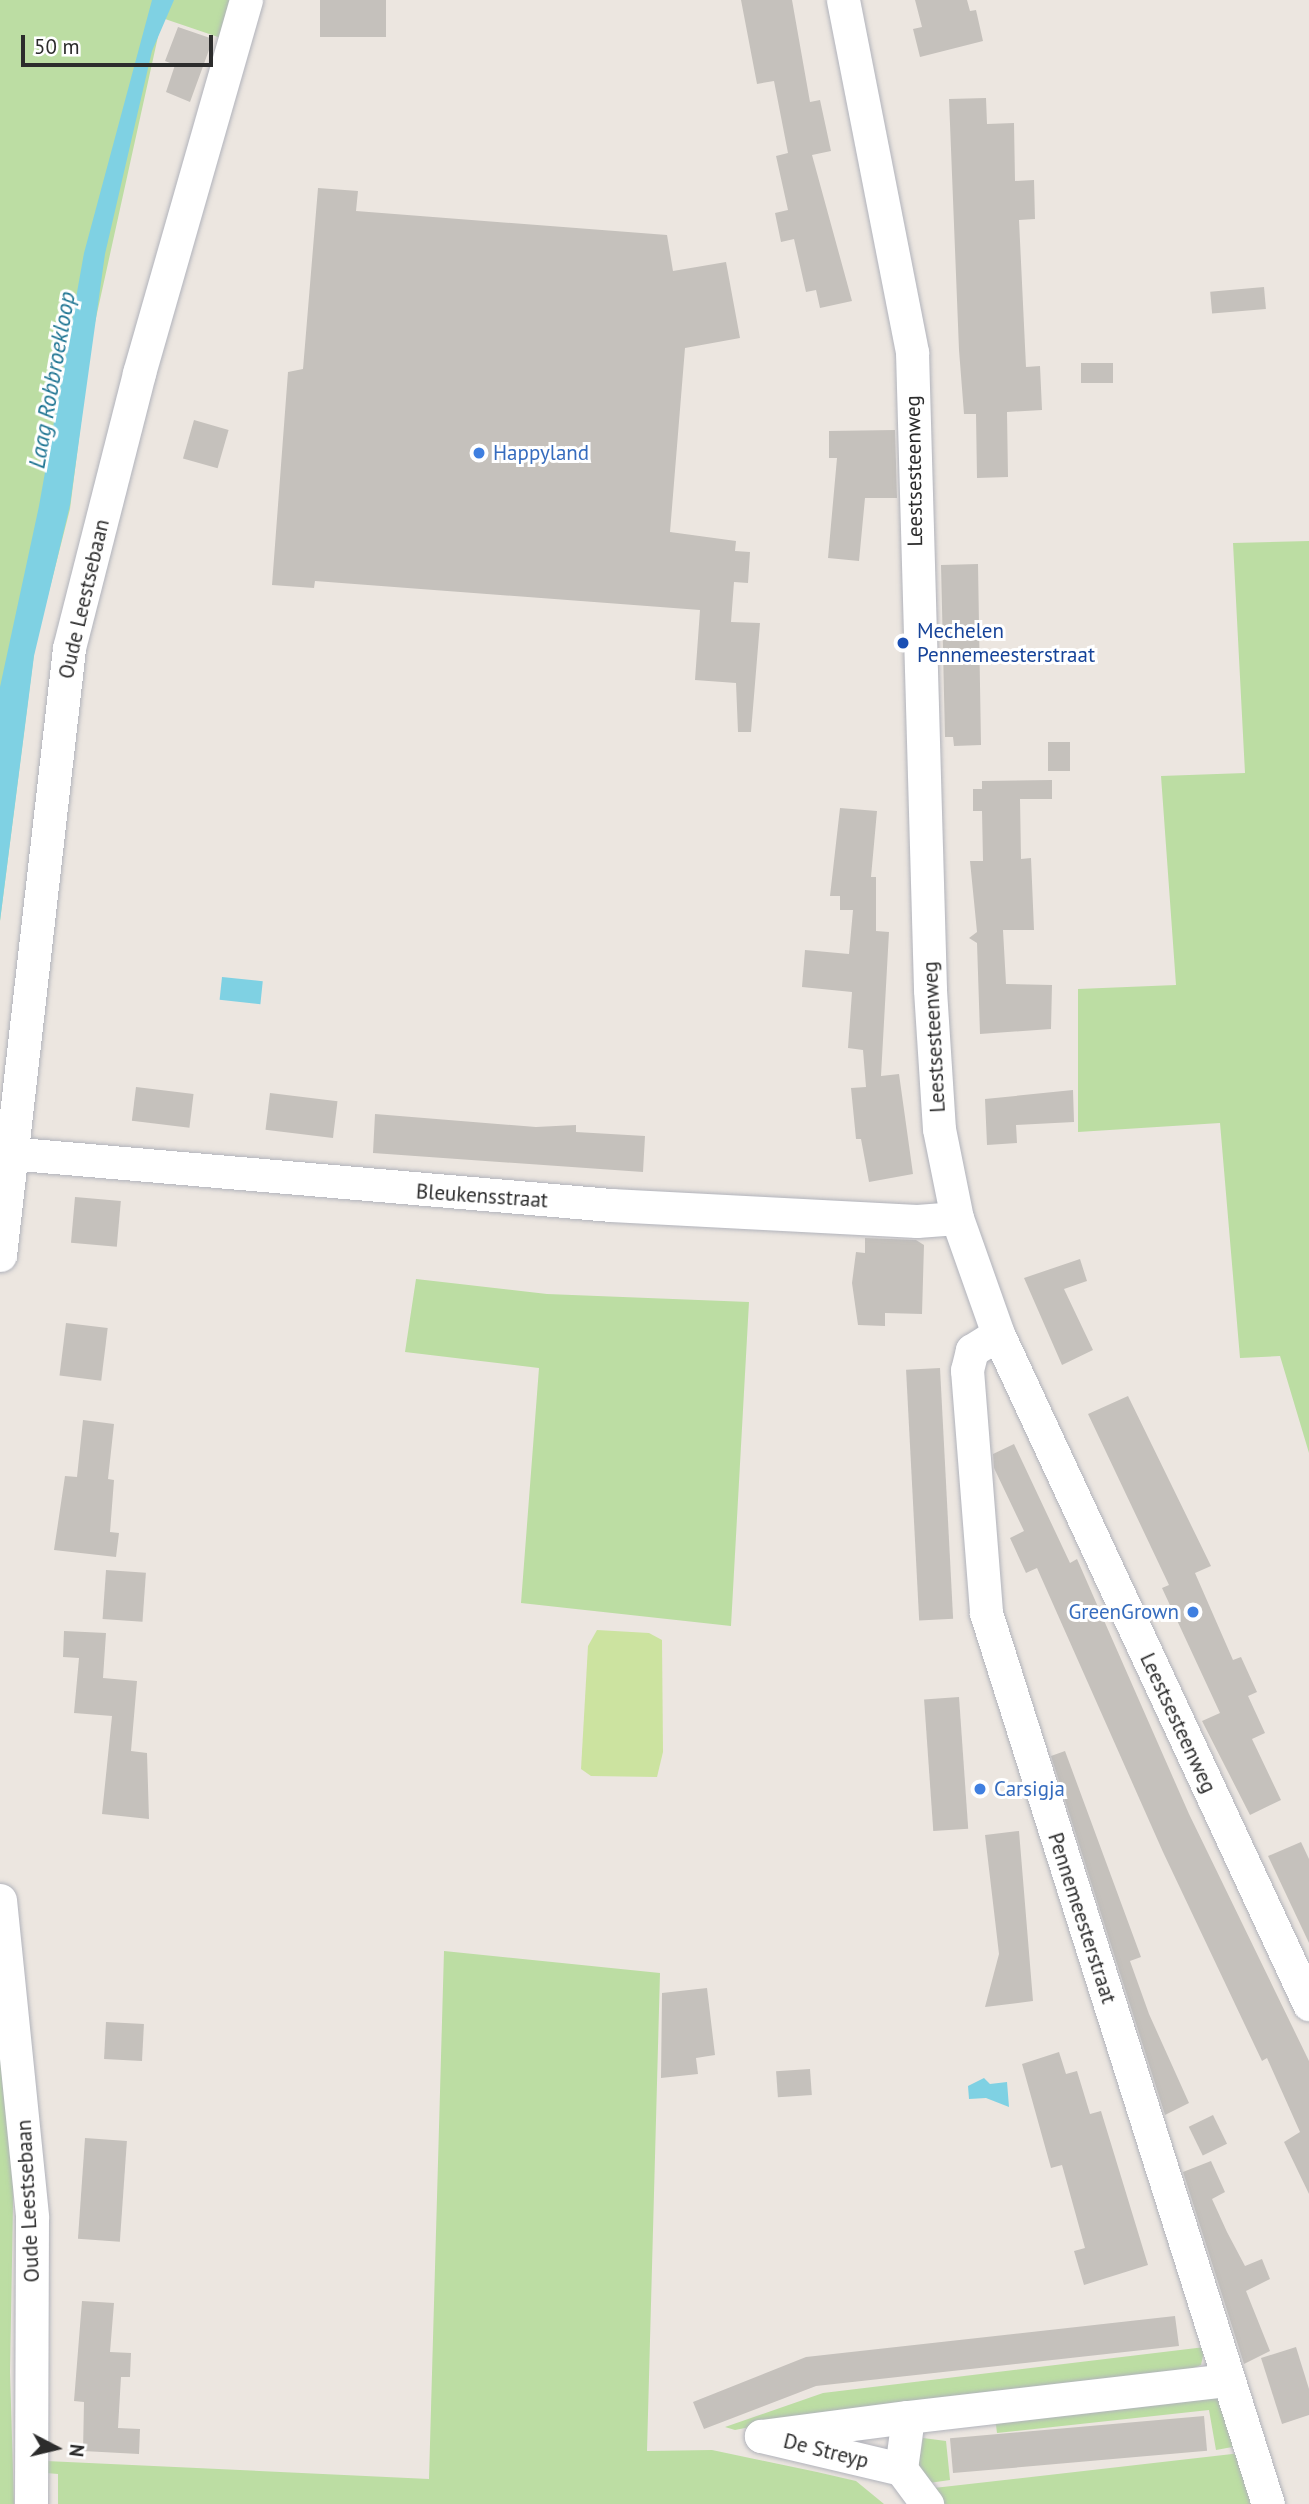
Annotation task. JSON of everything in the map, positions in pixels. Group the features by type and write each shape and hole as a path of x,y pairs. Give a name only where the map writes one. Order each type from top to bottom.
{"street":[{"name":"Oude Leestsebaan","path":"0,1255 8,1153 69,648 139,373 246,0"},
{"name":"Leestsesteenweg","path":"843,0 912,352 932,1031 939,1129 957,1219 999,1334 1309,2004"},
{"name":"Bleukensstraat","path":"8,1153 570,1202 917,1222 957,1219"},
{"name":"Pennemeesterstraat","path":"999,1334 972,1350 967,1370 986,1613 1268,2504"},
{"name":"Oude Leestsebaan","path":"0,1900 32,2204 31,2504"},
{"name":"De Streyp","path":"901,2469 761,2435 1227,2380"},
{"path":"908,2417 901,2469 927,2504"}],"green space":[{"path":"0,0 236,0 221,38 165,19 159,32 92,336 70,509 35,646 0,921"},
{"path":"1309,541 1309,1453 1280,1356 1240,1358 1220,1123 1078,1132 1078,989 1176,985 1161,776 1245,773 1233,543"},
{"path":"416,1279 547,1294 749,1302 731,1626 521,1603 539,1368 405,1352"},
{"path":"597,1630 649,1633 662,1640 663,1752 657,1777 591,1776 581,1769 588,1646"},
{"path":"444,1951 660,1973 647,2451 712,2450 817,2472 856,2481 884,2504 58,2504 58,2474 46,2473 46,2461 429,2479"},
{"path":"0,2023 14,2150 10,2372 14,2504 0,2504"},
{"path":"1205,2347 1201,2365 1191,2369 822,2413 735,2430 725,2427 823,2393"},
{"path":"1203,2393 1224,2400 1238,2446 1216,2450 1209,2410 997,2433 995,2417"},
{"path":"923,2438 946,2441 950,2480 922,2484 917,2473"},
{"path":"1241,2453 1256,2504 940,2504 925,2489"}],"water":[{"path":"152,0 174,0 152,51 105,254 70,505 34,656 0,921 0,687 39,506 84,253"},
{"path":"222,977 263,981 260,1004 220,1000"},
{"path":"984,2078 990,2084 1007,2082 1009,2107 986,2098 969,2099 968,2086"}],"building":[{"path":"320,0 386,0 386,37 320,37"},
{"path":"741,0 792,0 810,102 820,100 831,151 812,155 852,301 820,308 816,290 806,292 794,239 781,242 775,213 788,210 776,156 788,153 774,81 757,84"},
{"path":"915,0 967,0 970,11 976,10 983,41 920,57 913,29 922,27"},
{"path":"178,27 213,39 190,102 166,92 175,65 165,61"},
{"path":"986,98 987,124 1014,123 1015,181 1034,180 1035,219 1019,220 1026,367 1040,366 1042,410 1007,412 1008,477 977,478 976,414 964,414 959,350 949,99"},
{"name":"Happyland","path":"318,188 358,191 356,211 667,235 673,271 726,262 740,338 685,348 670,532 736,541 735,551 750,552 748,583 734,582 731,622 760,623 751,732 738,732 736,683 695,680 700,610 315,581 314,588 272,585 288,372 303,369"},
{"path":"1264,287 1266,309 1212,314 1210,292"},
{"path":"1081,363 1113,363 1113,383 1081,383"},
{"path":"194,420 229,430 218,468 183,458"},
{"path":"895,430 897,498 865,498 859,561 828,558 837,458 829,458 829,431"},
{"path":"978,564 981,745 954,746 953,737 945,737 941,565"},
{"path":"1048,742 1070,742 1070,771 1048,771"},
{"path":"1052,780 1052,799 1020,799 1021,859 1031,858 1034,930 1003,930 1006,984 1052,985 1051,1029 980,1034 977,943 969,938 977,932 970,861 983,861 982,811 973,811 973,789 982,789 982,781"},
{"path":"840,808 877,811 871,877 876,877 876,931 889,932 881,1076 899,1074 913,1174 869,1182 861,1139 856,1139 851,1088 866,1087 863,1050 848,1048 852,992 802,987 805,950 849,954 853,910 840,910 840,896 830,896"},
{"path":"136,1087 194,1094 189,1128 132,1121"},
{"path":"1073,1090 1074,1122 1016,1125 1017,1143 987,1145 985,1099"},
{"path":"270,1093 337,1101 333,1138 265,1130"},
{"path":"375,1114 536,1127 576,1125 576,1132 645,1136 643,1172 373,1153"},
{"path":"75,1197 121,1201 117,1247 71,1243"},
{"path":"865,1238 916,1240 924,1245 922,1314 885,1313 885,1326 858,1325 852,1283 856,1252 865,1253"},
{"path":"1080,1259 1087,1281 1064,1289 1093,1350 1062,1365 1024,1278"},
{"path":"66,1323 108,1328 101,1381 60,1376"},
{"path":"940,1368 953,1619 919,1620 906,1370"},
{"path":"1128,1396 1211,1566 1195,1573 1233,1660 1241,1657 1257,1692 1248,1696 1265,1733 1252,1739 1281,1800 1250,1815 1202,1721 1220,1713 1162,1588 1169,1585 1088,1414"},
{"path":"83,1420 114,1424 108,1479 114,1480 110,1532 119,1533 116,1557 54,1550 65,1476 77,1477"},
{"path":"1014,1444 1070,1563 1077,1559 1189,1814 1309,2061 1309,2194 1284,2142 1300,2132 1267,2058 1262,2061 1163,1852 1037,1568 1026,1573 1010,1538 1024,1531 994,1468 993,1454"},
{"path":"106,1570 146,1573 142,1622 103,1619"},
{"path":"64,1631 106,1633 103,1678 137,1681 131,1751 147,1753 149,1819 102,1814 112,1716 74,1713 79,1658 63,1657"},
{"path":"959,1697 968,1829 933,1831 924,1699"},
{"path":"1065,1751 1141,1957 1130,1961 1149,2014 1189,2103 1165,2115 1051,1756"},
{"path":"1019,1831 1033,2001 985,2007 999,1954 985,1835"},
{"path":"1301,1842 1309,1859 1309,1943 1268,1856"},
{"path":"707,1988 715,2055 696,2058 698,2074 661,2078 662,1993"},
{"path":"106,2022 144,2024 142,2061 104,2059"},
{"path":"1059,2052 1066,2074 1077,2071 1090,2114 1101,2111 1148,2265 1084,2285 1074,2251 1085,2248 1062,2165 1051,2168 1022,2064"},
{"path":"810,2069 812,2095 778,2097 776,2071"},
{"path":"1213,2115 1227,2144 1203,2156 1189,2127"},
{"path":"85,2138 127,2141 120,2242 78,2239"},
{"path":"1211,2161 1225,2192 1212,2199 1227,2232 1245,2266 1262,2259 1270,2279 1246,2291 1270,2351 1244,2364 1183,2172"},
{"path":"82,2301 114,2303 110,2352 131,2353 130,2377 121,2377 118,2428 140,2429 139,2454 83,2451 84,2402 74,2401"},
{"path":"1175,2316 1179,2346 816,2386 704,2429 693,2402 806,2357"},
{"path":"1296,2347 1309,2389 1309,2415 1282,2424 1261,2358"},
{"path":"1204,2416 1207,2451 953,2473 950,2438"}],"place":[{"name":"Happyland","path":"479,453"},
{"name":"Mechelen Pennemeesterstraat","path":"903,643"},
{"name":"GreenGrown","path":"1193,1612"},
{"name":"Carsigja","path":"980,1789"}],"water label":[{"name":"Laag Robbroekloop","path":"52,380"}]}
